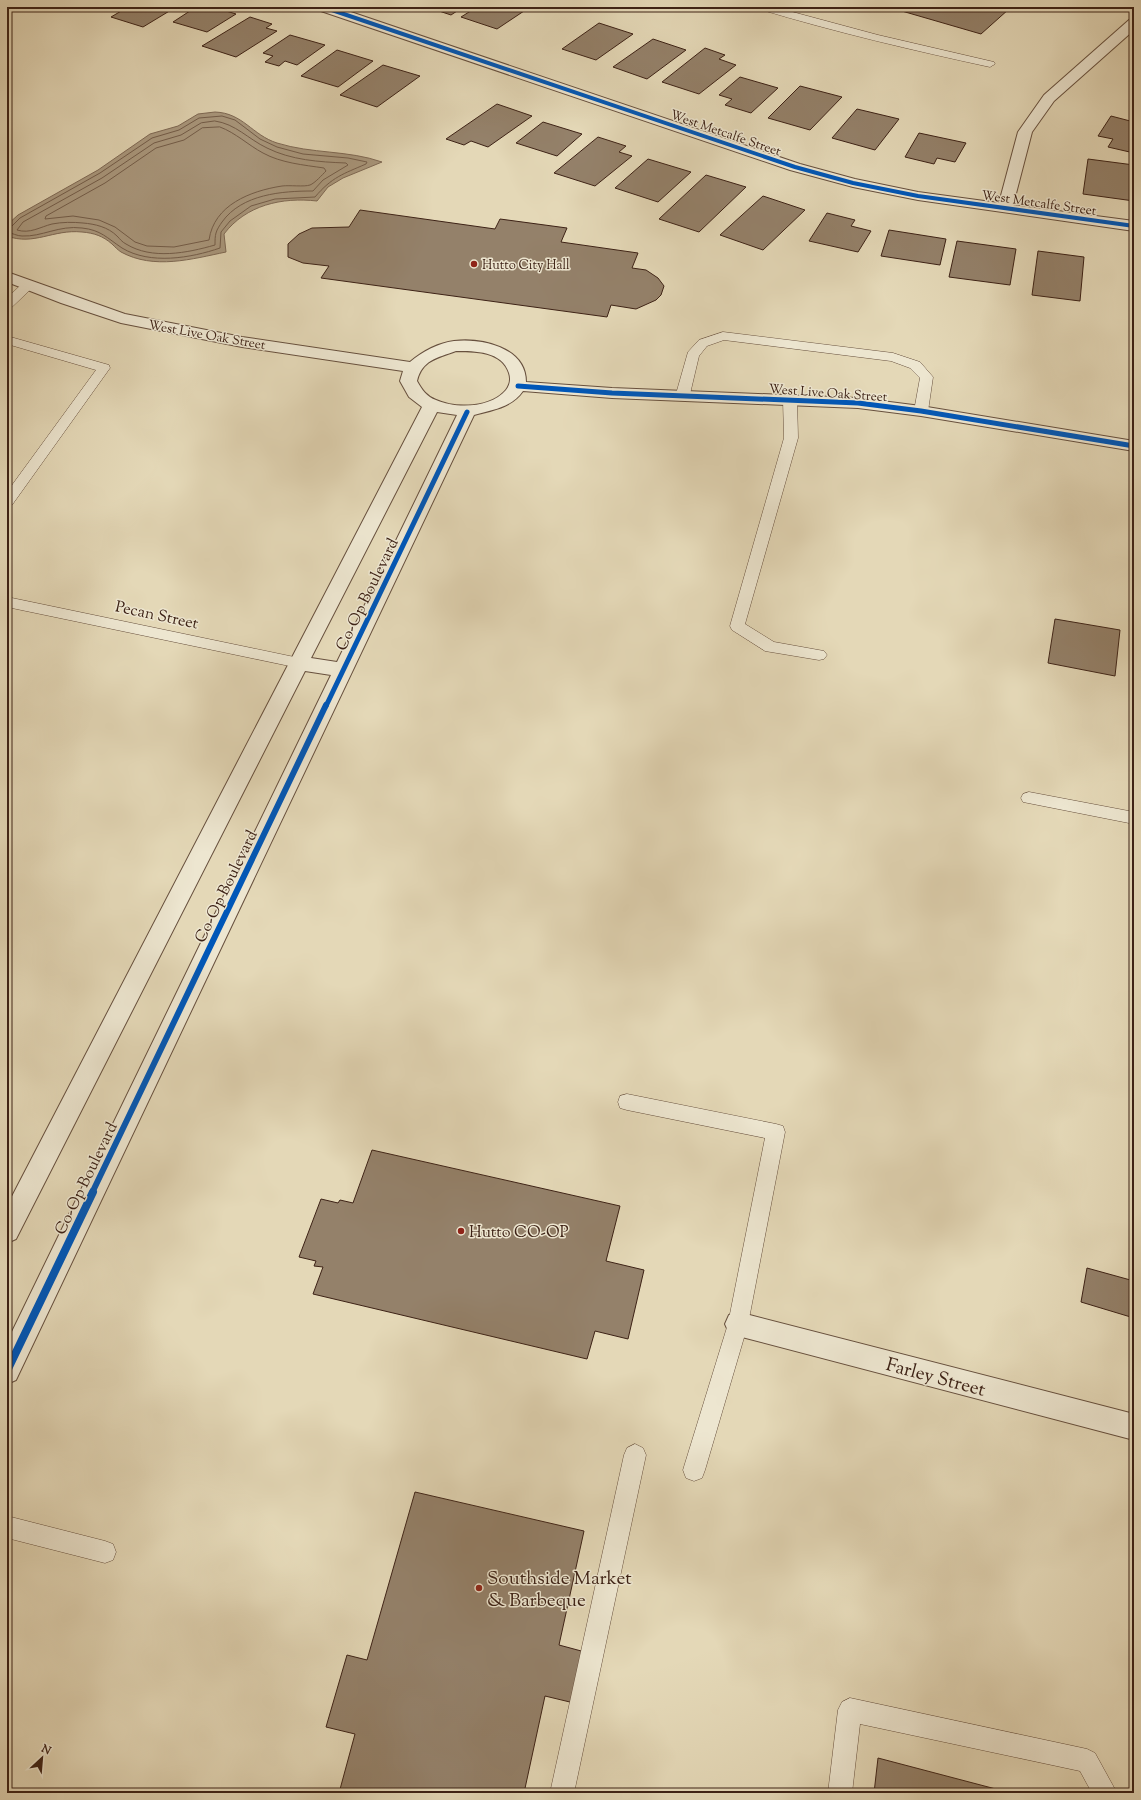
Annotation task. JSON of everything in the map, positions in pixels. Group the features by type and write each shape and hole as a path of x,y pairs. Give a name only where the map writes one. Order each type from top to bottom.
{"street":[{"name":"West Metcalfe Street","path":"323,7 795,167 853,183 910,195 1134,226"},
{"path":"1005,208 1025,132 1049,98 1134,23"},
{"name":"West Live Oak Street","path":"7,277 121,318 242,342 413,367"},
{"path":"454,346 473,346 490,349 504,355 515,364 519,375 518,386 511,395 499,404 484,409 467,412 454,412 431,406 418,398 410,388 409,378 413,367 423,357 438,350 454,346"},
{"name":"West Live Oak Street","path":"518,386 612,393 683,394 858,403 922,411 1134,446"},
{"name":"Co-Op Boulevard","path":"7,1231 431,406"},
{"name":"Co-Op Boulevard","path":"7,1371 467,412"},
{"path":"299,663 343,670"},
{"name":"Farley Street","path":"738,1324 1134,1427"}],"lane":[{"path":"763,7 898,44 990,64"},
{"path":"7,305 28,285"},
{"path":"683,394 693,355 703,343 723,336 893,357 915,364 927,377 922,411"},
{"path":"7,340 104,368 7,502"},
{"path":"790,399 791,438 737,626 770,648 818,655"},
{"name":"Pecan Street","path":"7,602 299,663"},
{"path":"1029,798 1134,818"},
{"path":"627,1102 776,1132 738,1324 694,1470"},
{"path":"562,1793 635,1455"},
{"path":"7,1527 105,1552"},
{"path":"840,1793 850,1710 1087,1761 1105,1793"}],"water":[{"path":"215,112 233,116 261,135 277,143 303,149 369,158 382,162 343,178 328,187 317,201 291,200 266,205 254,210 233,224 224,234 226,252 187,260 160,262 147,261 121,252 98,235 86,232 62,233 26,239 17,239 7,236 7,225 18,215 98,170 150,134 178,126 198,114"}],"building":[{"path":"128,7 176,7 143,27 111,17"},
{"path":"196,7 213,7 236,14 207,32 173,22"},
{"path":"463,7 451,15 430,8"},
{"path":"477,7 530,7 497,29 461,17"},
{"path":"888,7 1002,7 1009,9 981,34"},
{"path":"250,17 272,24 266,28 277,31 236,57 202,46"},
{"path":"599,23 633,34 596,60 562,49"},
{"path":"290,35 325,45 297,65 285,61 279,66 265,62 273,56 263,53"},
{"path":"653,39 686,50 647,79 613,67"},
{"path":"705,48 725,55 719,59 736,65 699,94 662,82"},
{"path":"337,50 373,61 338,87 301,76"},
{"path":"383,65 420,76 377,107 340,95"},
{"path":"740,77 778,88 751,113 725,105 732,99 719,95"},
{"path":"800,86 842,97 810,130 768,118"},
{"path":"497,104 532,116 488,147 471,141 464,145 446,139"},
{"path":"857,109 899,119 875,150 832,138"},
{"path":"1111,116 1134,122 1134,153 1108,147 1113,139 1098,136"},
{"path":"543,122 582,134 557,156 516,143"},
{"path":"919,133 966,143 955,162 937,158 934,164 905,157"},
{"path":"598,137 626,146 619,152 632,156 595,186 554,173"},
{"path":"648,159 691,172 658,202 615,188"},
{"path":"1088,159 1134,165 1134,201 1083,194"},
{"path":"706,175 746,187 699,232 659,219"},
{"path":"763,196 805,210 763,250 720,235"},
{"name":"Hutto City Hall","path":"360,210 495,229 500,219 567,228 561,242 638,253 632,268 646,270 658,278 664,286 661,295 656,300 636,309 611,305 607,317 321,278 329,266 303,263 288,257 288,244 299,234 312,228 349,227"},
{"path":"827,213 855,220 851,226 871,231 858,252 809,241"},
{"path":"889,230 946,239 940,265 881,256"},
{"path":"957,241 1016,249 1010,285 949,277"},
{"path":"1038,251 1084,257 1080,301 1032,295"},
{"path":"1055,619 1120,630 1115,676 1048,663"},
{"name":"Hutto CO-OP","path":"372,1150 620,1206 606,1261 644,1270 628,1339 595,1331 587,1359 313,1294 323,1267 314,1266 316,1261 299,1257 321,1199 338,1203 340,1200 353,1203"},
{"path":"1087,1268 1134,1281 1134,1318 1081,1302"},
{"name":"Southside Market & Barbeque","path":"415,1492 584,1531 559,1645 585,1652 574,1703 545,1696 524,1793 339,1793 355,1734 326,1727 347,1655 367,1660"},
{"path":"878,1758 1011,1793 874,1793"}],"cycle path":[{"path":"323,7 795,167 853,183 918,196 1134,226"},
{"path":"518,386 612,393 790,399 858,403 921,411 1134,446"},
{"path":"7,1371 467,412"}],"place":[{"name":"Hutto City Hall","path":"474,264"},
{"name":"Hutto CO-OP","path":"461,1231"},
{"name":"Southside Market & Barbeque","path":"479,1588"}]}
